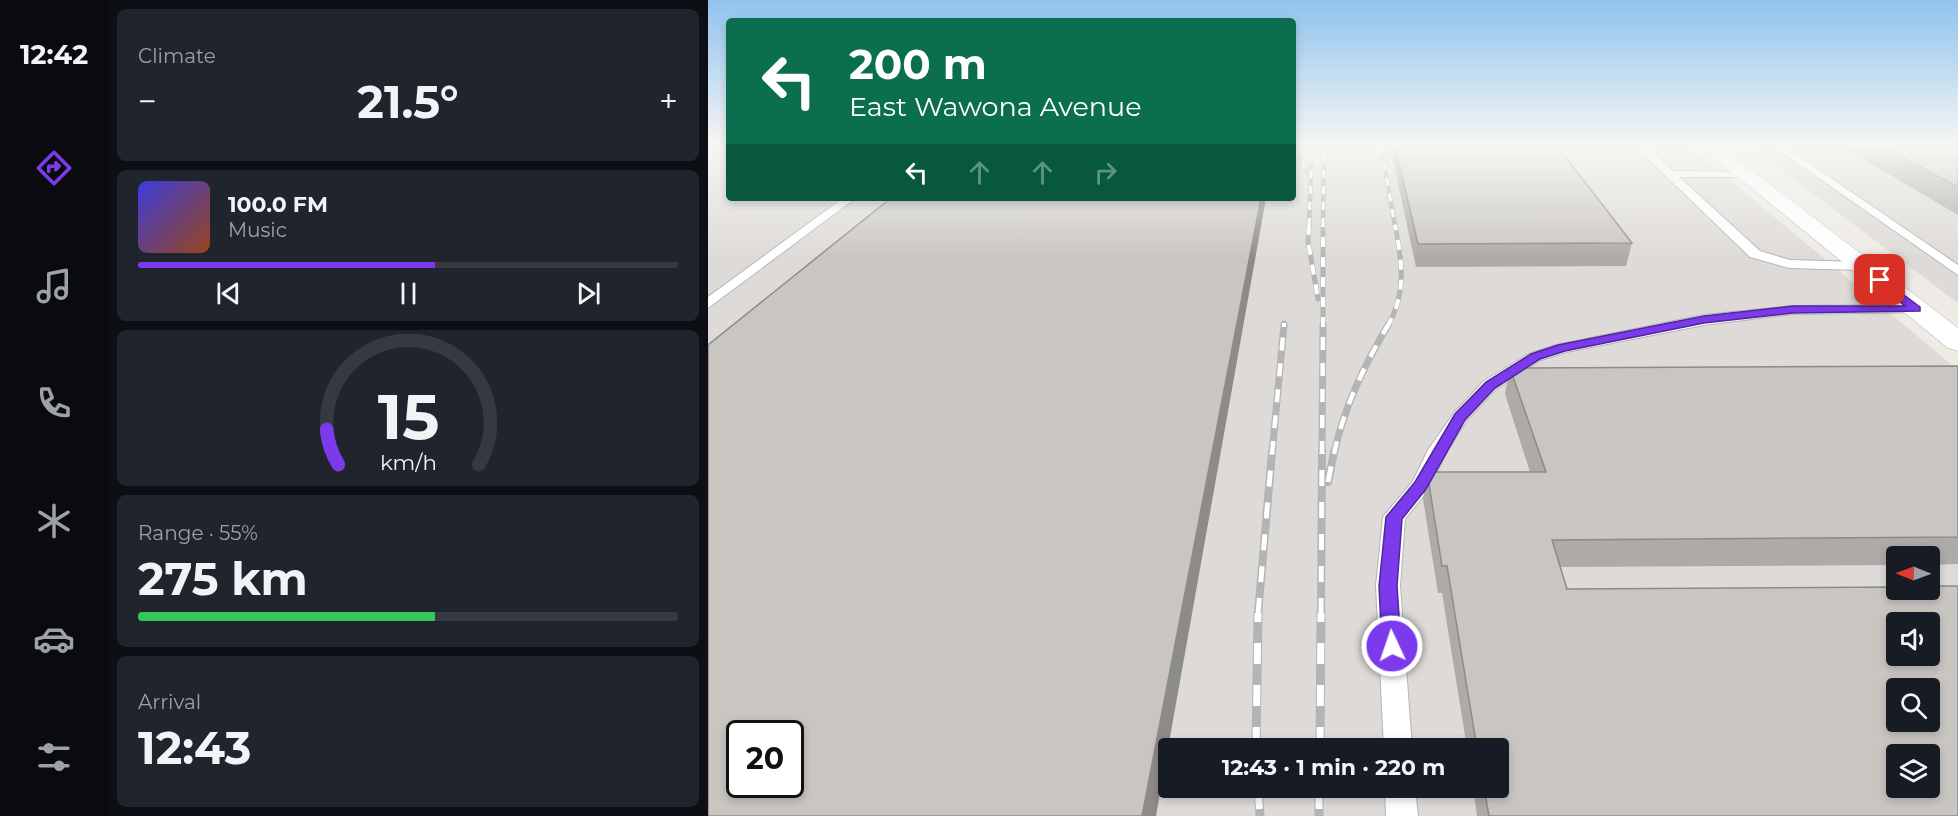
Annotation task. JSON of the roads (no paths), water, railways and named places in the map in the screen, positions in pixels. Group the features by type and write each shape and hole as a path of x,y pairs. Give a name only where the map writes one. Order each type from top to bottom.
{"street":[{"path":"1757,184 1958,342"}],"lane":[{"path":"1681,184 1755,254 1789,264 1861,266"},
{"path":"1833,184 1958,271"},
{"path":"708,304 846,201"},
{"path":"1397,738 1388,586 1394,517 1421,485 1438,450 1460,417 1490,385 1535,357 1562,348 1704,320 1793,310 1916,309"},
{"path":"1401,798 1402,816"}],"railway":[{"path":"1309,226 1311,184"},
{"path":"1323,226 1324,184"},
{"path":"1388,184 1395,226"},
{"path":"1309,225 1308,241 1318,299"},
{"path":"1388,325 1398,302 1401,277 1400,251 1395,225"},
{"path":"1323,226 1323,325"},
{"path":"1272,454 1284,325"},
{"path":"1322,454 1323,325"},
{"path":"1334,454 1343,420 1356,387 1388,325"},
{"path":"1258,614 1272,452"},
{"path":"1321,614 1322,452"},
{"path":"1328,482 1334,452"},
{"path":"1256,738 1258,613"},
{"path":"1320,738 1321,613"},
{"path":"1259,798 1260,816"},
{"path":"1319,798 1319,816"}]}
